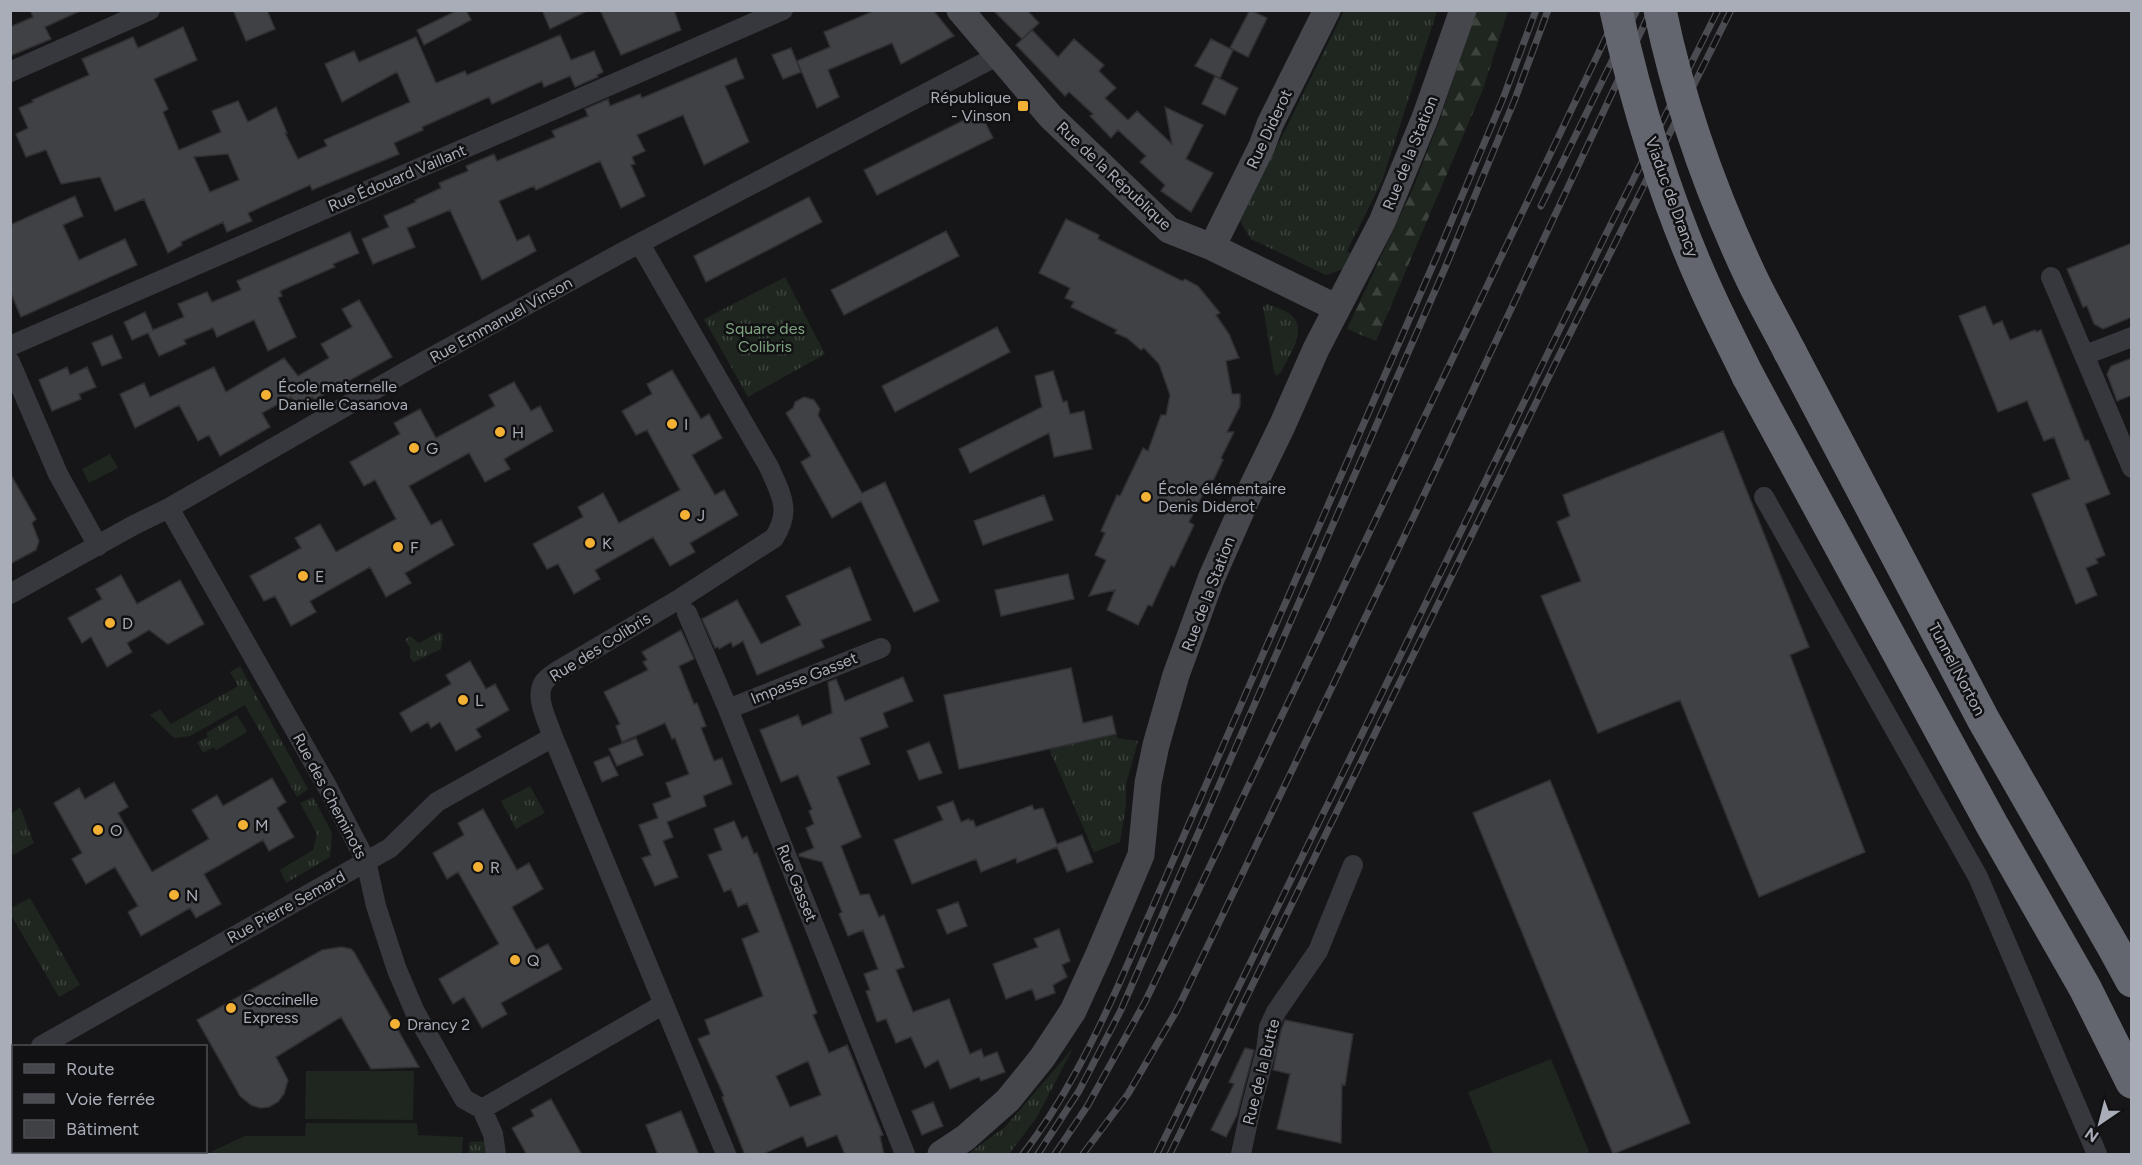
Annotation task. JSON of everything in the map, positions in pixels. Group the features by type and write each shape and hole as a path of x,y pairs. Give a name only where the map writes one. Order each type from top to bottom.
{"highway":[{"name":"Viaduc de Drancy","path":"1616,10 1648,132 1677,216 1706,288 1748,376 1992,825 2085,988 2132,1082"},
{"name":"Tunnel Norton","path":"1660,10 1671,65 1706,172 1750,276 1983,718 2132,981"}],"street":[{"path":"10,72 150,10"},
{"name":"Rue Édouard Vaillant","path":"10,346 783,10"},
{"name":"Rue de la République","path":"960,10 1050,117 1169,230 1212,247 1337,308"},
{"name":"Rue Diderot","path":"1212,247 1262,146 1270,123 1327,10"},
{"name":"Rue de la Station","path":"941,1155 965,1138 1008,1100 1042,1058 1073,1011 1141,855 1148,783 1156,746 1176,675 1208,590 1245,502 1337,308 1382,222 1425,118 1462,10"},
{"name":"Rue Emmanuel Vinson","path":"10,594 169,508 407,371 640,244 997,56"},
{"name":"Rue des Colibris","path":"640,244 769,467 781,495 784,513 782,525 774,538 681,598 559,670 544,682 541,693 542,706 726,1155"},
{"path":"2051,277 2132,468"},
{"path":"2085,356 2132,337"},
{"path":"10,362 58,474 98,546"},
{"path":"1764,497 1978,877 2097,1155"},
{"name":"Rue des Cheminots","path":"169,508 328,788 366,861 376,906 397,970 415,1012 464,1099 482,1109 493,1134 496,1155"},
{"name":"Rue Gasset","path":"687,613 728,709 905,1155"},
{"name":"Impasse Gasset","path":"728,709 881,648"},
{"name":"Rue Pierre Semard","path":"44,1045 390,848 447,796 553,737"},
{"name":"Rue de la Butte","path":"1241,1155 1266,1050 1269,1027 1276,1012 1318,951 1353,866"},
{"path":"482,1109 664,1004"}],"green space":[{"path":"1344,11 1437,11 1382,181 1347,251 1352,254 1343,269 1326,275 1251,239 1240,221"},
{"path":"1476,11 1508,11 1483,89 1376,341 1347,329 1413,188 1440,119"},
{"name":"Square des Colibris","path":"785,277 825,354 748,397 704,319"},
{"path":"1267,304 1289,313 1295,319 1298,327 1293,350 1277,376 1274,372 1263,307"},
{"path":"110,454 118,468 89,483 82,469"},
{"path":"439,632 443,634 441,649 414,662 410,658 410,648 405,640 410,636 419,643"},
{"path":"240,666 308,789 297,797 245,705 190,736 174,738 150,715 160,709 171,724 238,686 230,672"},
{"path":"237,715 247,732 216,750 214,747 203,753 197,742 208,737 206,733"},
{"path":"1116,734 1117,738 1138,741 1126,784 1126,804 1120,842 1094,852 1049,749"},
{"path":"530,786 545,813 516,829 501,801"},
{"path":"313,797 332,833 330,857 286,883 280,870 313,850 317,834 300,803"},
{"path":"20,807 34,843 13,855 11,814"},
{"path":"30,898 80,985 59,997 11,915 11,908"},
{"path":"1073,1048 1037,1117 1009,1154 968,1154 1005,1127"},
{"path":"1551,1059 1590,1154 1493,1154 1468,1092"},
{"path":"306,1071 414,1071 413,1120 305,1119"},
{"path":"306,1123 417,1123 418,1135 463,1137 462,1154 206,1154 245,1136 305,1136"},
{"path":"486,1141 488,1154 469,1154 469,1142"}],"building":[{"path":"30,10 82,10 45,27 51,39 10,56 10,27 33,17"},
{"path":"233,10 267,10 275,29 246,41"},
{"path":"458,10 466,10 471,20 424,45 417,30"},
{"path":"542,10 589,10 550,29"},
{"path":"600,10 674,10 681,30 621,55"},
{"path":"876,10 933,10 954,36 901,64 892,43 828,70 839,97 817,108 797,61 830,47 824,32"},
{"path":"993,10 1027,10 1039,23 1022,39"},
{"path":"1250,10 1267,18 1248,57 1230,48"},
{"path":"183,27 197,60 154,79 168,109 163,112 179,150 221,132 212,111 238,101 248,122 276,107 287,133 285,133 298,159 327,146 324,140 410,102 397,72 342,102 325,64 354,51 359,62 416,37 436,83 465,71 467,75 560,35 571,60 594,51 603,72 597,75 598,77 575,87 570,76 544,87 542,81 492,104 489,97 422,127 423,130 394,143 399,154 312,190 310,185 248,213 252,221 227,232 223,222 181,242 182,245 168,253 144,199 115,211 100,177 61,184 46,150 26,157 16,134 28,128 19,108 89,75 82,59 133,37 138,48","holes":["228,154 239,180 210,192 194,157"]},
{"path":"1032,30 1058,57 1074,39 1104,65 1099,71 1116,88 1105,98 1128,120 1137,111 1172,144 1165,107 1203,125 1186,159 1213,173 1191,212 1161,191 1165,185 1140,162 1146,156 1118,130 1111,138 1090,116 1093,114 1069,92 1065,96 1016,45"},
{"path":"1211,39 1233,50 1220,78 1195,66"},
{"path":"791,48 801,72 783,79 772,55"},
{"path":"736,58 744,78 725,86 749,142 704,165 683,115 637,135 645,151 632,157 635,164 631,165 645,196 621,208 600,161 536,190 534,186 499,201 517,241 529,235 536,251 482,280 450,210 407,228 415,247 373,264 362,239 389,227 384,216 441,188 439,183 468,171 466,166 494,154 497,161 555,137 552,131 588,116 585,109 608,99 610,106 640,94 642,98"},
{"path":"1215,76 1238,88 1225,115 1202,104"},
{"path":"980,112 993,138 877,195 864,170"},
{"path":"75,196 83,216 63,225 79,260 125,239 137,265 21,317 10,291 10,225"},
{"path":"809,197 822,222 706,282 694,256"},
{"path":"1066,219 1099,235 1098,239 1182,281 1185,279 1198,286 1220,313 1216,315 1229,334 1239,358 1226,361 1232,394 1240,394 1240,406 1227,432 1234,432 1213,481 1210,480 1189,522 1194,525 1174,567 1171,565 1152,606 1148,605 1138,625 1107,610 1115,590 1089,596 1106,560 1095,555 1105,533 1101,531 1117,495 1120,496 1143,448 1148,451 1161,415 1166,415 1170,395 1159,364 1144,348 1141,350 1127,338 1115,333 1117,330 1071,307 1074,302 1065,298 1070,288 1039,273"},
{"path":"946,231 959,256 844,315 831,290"},
{"path":"350,232 359,253 333,264 335,267 280,291 282,296 278,298 296,337 268,351 254,320 217,337 213,328 184,340 186,344 159,356 148,333 132,340 124,322 145,312 153,330 184,317 178,304 207,292 212,302 241,290 237,281"},
{"path":"2132,243 2132,317 2103,329 2094,324 2087,306 2083,307 2067,269"},
{"path":"359,300 392,357 314,400 312,397 296,406 291,397 262,413 270,427 220,456 209,435 198,441 179,405 135,428 120,394 144,383 150,397 214,367 226,392 284,358 298,376 329,358 321,344 352,327 342,309"},
{"path":"1985,306 1993,325 2002,321 2010,340 2035,330 2036,332 2041,330 2085,441 2088,440 2110,494 2085,504 2105,555 2096,559 2098,563 2086,568 2097,595 2076,604 2032,494 2070,479 2054,437 2044,441 2027,401 1998,412 1959,316"},
{"path":"997,327 1010,352 895,412 882,386"},
{"path":"112,335 122,358 102,366 92,343"},
{"path":"2132,358 2132,395 2117,401 2107,374 2111,366"},
{"path":"67,367 70,375 87,367 96,387 79,394 81,399 52,411 39,380"},
{"path":"672,370 701,419 709,414 722,438 692,455 715,495 724,490 738,515 690,543 695,552 670,566 653,537 595,570 600,579 574,594 558,564 547,569 533,544 583,517 578,507 603,493 619,523 680,490 647,430 636,435 622,411 652,394 647,384"},
{"path":"1053,371 1063,402 1067,401 1070,414 1084,411 1092,449 1054,457 1049,433 970,473 959,449 1042,407 1035,376"},
{"path":"514,382 531,411 540,406 553,431 504,459 510,469 485,482 469,453 409,486 431,525 441,520 454,545 405,573 411,583 386,597 370,567 310,601 316,612 291,626 275,596 264,601 250,576 301,548 295,538 320,524 336,552 396,519 375,480 364,486 350,462 400,434 394,423 420,409 436,438 495,406 489,395"},
{"path":"804,397 814,400 820,409 818,415 862,493 885,482 939,601 914,612 861,501 832,518 801,462 811,456 786,413 793,408 795,402"},
{"path":"1723,431 1809,647 1790,655 1865,852 1759,897 1680,700 1598,733 1541,596 1581,581 1557,522 1570,516 1563,495"},
{"path":"10,473 36,519 32,523 39,541 36,550 10,564"},
{"path":"1044,495 1053,520 983,545 974,521"},
{"path":"850,567 871,620 821,640 824,647 757,675 743,641 733,647 731,642 719,649 715,648 702,619 737,600 761,644 801,625 786,596"},
{"path":"1068,574 1074,599 1001,616 995,590"},
{"name":"D","path":"121,575 137,604 180,580 204,624 168,644 149,630 127,643 132,652 107,667 91,637 82,643 68,618 102,599 96,589"},
{"path":"681,630 694,659 679,666 694,704 697,703 706,726 701,728 714,761 722,758 732,784 703,796 706,806 667,822 673,837 663,841 678,877 655,886 642,858 651,855 639,825 658,818 653,804 671,797 666,783 689,774 675,738 672,739 665,723 622,742 616,726 620,724 604,692 648,670 643,662 647,660 642,652"},
{"name":"L","path":"470,661 486,689 495,684 509,710 476,729 481,737 456,751 440,722 431,728 428,722 411,732 400,713 451,684 446,675"},
{"path":"1071,668 1083,723 1112,716 1116,734 959,769 944,695"},
{"path":"903,677 913,701 883,713 888,727 860,738 870,764 837,777 861,837 841,846 860,895 869,894 879,917 884,915 904,967 896,970 913,1012 949,999 970,1054 981,1049 984,1057 997,1052 1005,1072 981,1081 979,1077 950,1089 938,1060 925,1068 911,1037 896,1043 886,1019 877,1022 866,991 870,990 864,974 878,969 863,930 848,936 839,914 842,912 822,862 799,856 814,848 806,828 814,824 809,811 812,809 798,775 781,782 760,730 798,715 802,726 832,713 828,682 836,679 845,701"},
{"path":"636,738 643,755 617,766 609,749"},
{"path":"929,742 942,773 919,780 907,751"},
{"path":"609,756 618,775 602,782 594,762"},
{"path":"272,778 286,802 277,808 294,837 269,851 263,840 204,874 221,904 196,918 190,908 141,936 128,912 138,906 115,867 86,884 72,859 82,853 54,803 79,788 85,799 114,782 128,807 118,813 152,872 209,839 192,810 217,795 223,806"},
{"path":"1550,780 1690,1123 1613,1154 1473,813"},
{"path":"953,801 961,822 973,820 976,827 1032,805 1034,810 1043,808 1057,844 1082,835 1093,862 1067,872 1057,847 1017,863 1016,858 981,872 976,859 912,884 894,840 943,820 937,807"},
{"path":"483,809 517,870 529,863 543,889 512,907 536,950 548,944 562,969 501,1003 507,1014 482,1028 464,997 453,1004 439,979 499,944 458,872 447,879 433,853 464,835 458,823"},
{"path":"734,821 742,839 747,836 754,854 757,853 817,1013 813,1015 829,1053 847,1045 883,1135 880,1136 884,1155 845,1155 837,1135 807,1147 803,1136 761,1155 745,1155 722,1097 724,1096 698,1039 710,1034 705,1020 763,996 742,939 759,932 747,903 738,907 731,889 724,892 708,855 722,850 714,829","holes":["808,1061 821,1095 790,1107 776,1076"]},
{"path":"958,902 967,926 947,934 937,910"},
{"path":"1059,929 1070,961 1062,965 1067,977 1053,985 1055,993 1036,1000 1032,989 1006,999 993,964 1038,947 1034,939"},
{"path":"341,947 354,952 419,1067 371,1069 341,1017 276,1057 288,1080 284,1094 278,1102 269,1107 260,1108 251,1105 240,1096 197,1020 322,950"},
{"path":"1285,1020 1353,1034 1345,1085 1342,1084 1341,1143 1277,1129 1290,1074 1273,1070"},
{"path":"1245,1048 1254,1050 1237,1115 1226,1137 1211,1130 1234,1084 1229,1082"},
{"path":"551,1099 582,1155 527,1155 512,1128 534,1116 531,1110"},
{"path":"933,1102 943,1126 922,1135 912,1111"},
{"path":"681,1111 699,1155 658,1155 646,1125"}],"railway":[{"path":"1023,1154 1051,1114 1076,1072 1119,984 1436,258 1504,96 1536,10"},
{"path":"1038,1154 1079,1091 1121,1010 1448,261 1515,99 1548,10"},
{"path":"1055,1154 1088,1105 1145,1002 1619,10"},
{"path":"1541,206 1637,10"},
{"path":"1083,1154 1128,1094 1177,1010 1415,514 1651,10"},
{"path":"1157,1154 1609,228 1718,10"},
{"path":"1170,1154 1555,364 1731,10"}],"place":[{"name":"République - Vinson","path":"1023,106"},
{"name":"École maternelle Danielle Casanova","path":"266,395"},
{"name":"I","path":"672,424"},
{"name":"H","path":"500,432"},
{"name":"G","path":"414,448"},
{"name":"École élémentaire Denis Diderot","path":"1146,497"},
{"name":"J","path":"685,515"},
{"name":"K","path":"590,543"},
{"name":"F","path":"398,547"},
{"name":"E","path":"303,576"},
{"name":"D","path":"110,623"},
{"name":"L","path":"463,700"},
{"name":"M","path":"243,825"},
{"name":"O","path":"98,830"},
{"name":"R","path":"478,867"},
{"name":"N","path":"174,895"},
{"name":"Q","path":"515,960"},
{"name":"Coccinelle Express","path":"231,1008"},
{"name":"Drancy 2","path":"395,1024"}]}
